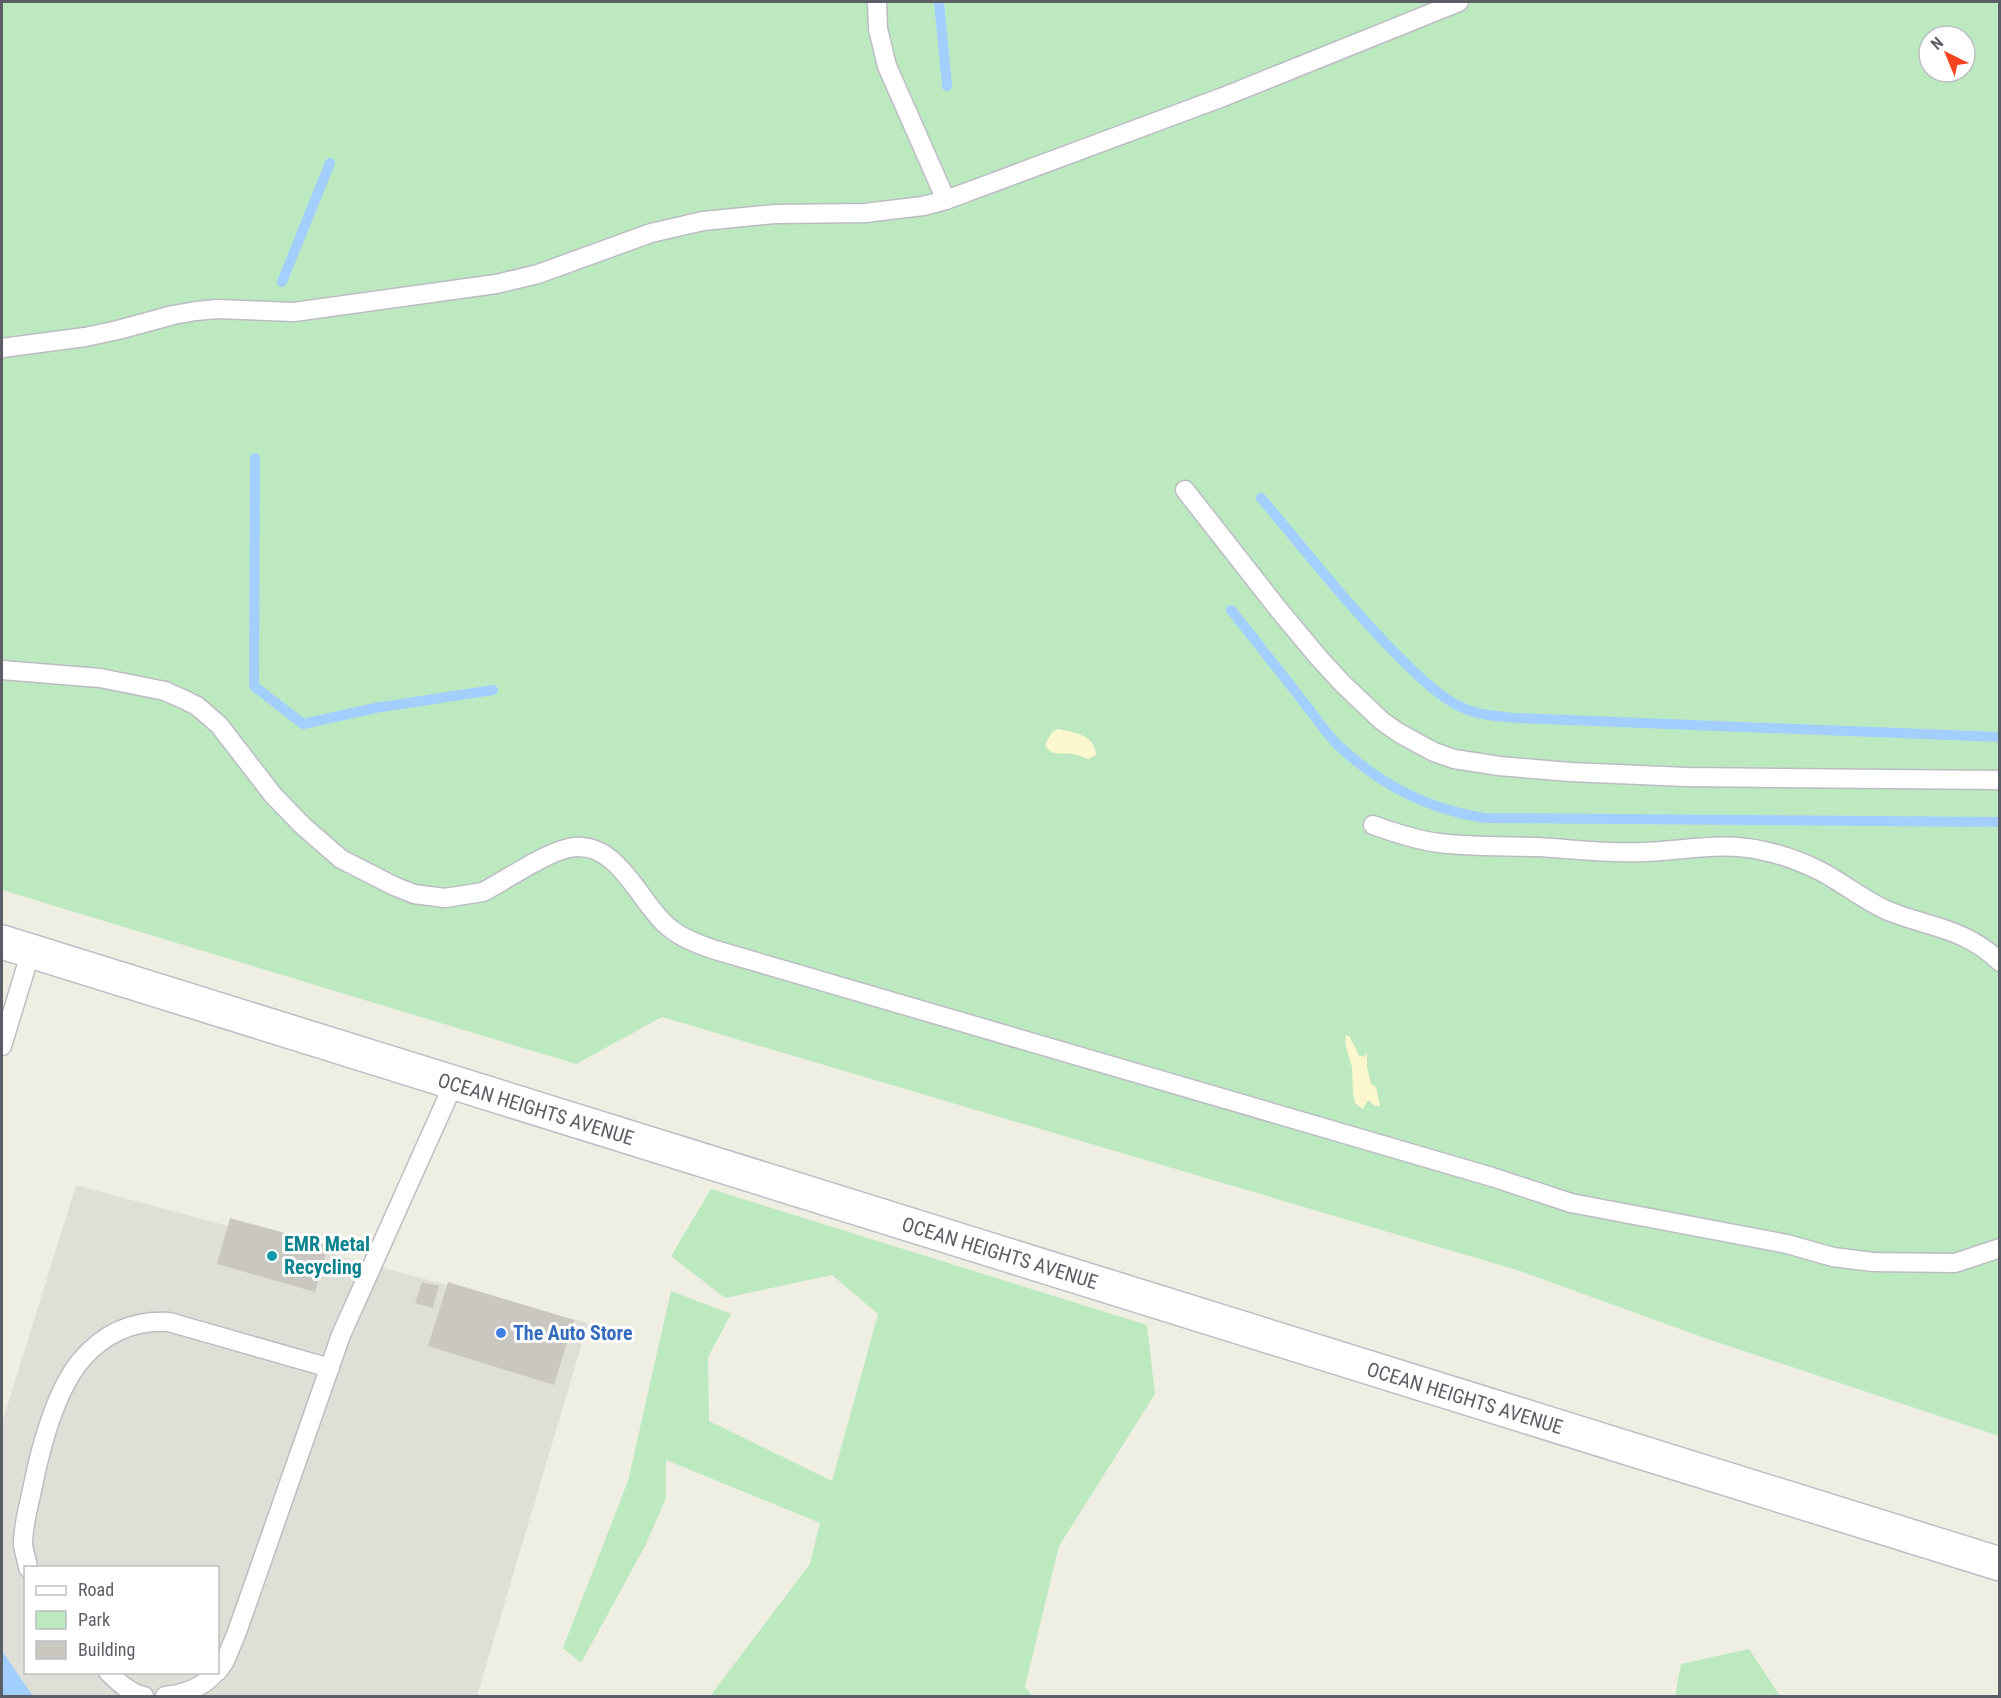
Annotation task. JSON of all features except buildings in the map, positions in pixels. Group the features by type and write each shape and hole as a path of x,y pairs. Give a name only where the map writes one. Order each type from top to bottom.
{"main road":[{"name":"OCEAN HEIGHTS AVENUE","path":"16,947 2000,1564"}],"lane":[{"path":"877,2 878,29 887,66 946,200"},
{"path":"2,348 85,337 196,311 217,309 294,312 496,284 538,274 651,233 703,221 776,214 865,213 923,206 946,200 1223,97 1459,2"},
{"path":"1185,490 1279,610 1343,684 1382,721 1434,752 1454,759 1499,766 1570,772 1686,777 2000,780"},
{"path":"2,670 100,678 165,691 191,703 219,725 273,795 330,850 359,869 414,894 445,898 472,895 483,892 556,852 571,848 585,848 600,852 618,865 640,896 665,924 692,942 1492,1177 1571,1203 1787,1244 1833,1257 1873,1262 1955,1263 2000,1248"},
{"path":"1373,825 1406,837 1440,843 1607,852 1643,852 1705,846 1764,850 1795,859 1821,871 1885,909 1960,933 1985,948 2000,962"},
{"path":"2,1046 16,947"},
{"path":"219,1669 225,1661 237,1632 341,1335 454,1083"},
{"path":"28,1566 23,1547 24,1528 39,1456 61,1392 82,1359 107,1338 135,1324 150,1321 169,1322 330,1368"},
{"path":"110,1674 136,1695 144,1696"},
{"path":"173,1696 195,1690 215,1674"}],"shaded area":[{"path":"76,1185 588,1323 477,1696 2,1696 2,1423"}],"green space":[{"path":"2,2 1999,2 1999,1436 1702,1337 1520,1271 662,1017 576,1064 2,890"},
{"path":"711,1189 1147,1325 1155,1394 1059,1546 1025,1687 1032,1696 710,1696 810,1564 820,1523 666,1460 666,1498 645,1546 581,1663 563,1648 628,1481 671,1291 731,1314 708,1357 709,1421 832,1481 878,1314 832,1275 725,1298 671,1256"},
{"path":"1749,1649 1780,1696 1675,1696 1681,1664"}],"sand":[{"path":"1058,729 1077,733 1088,739 1095,748 1096,755 1088,759 1048,749 1045,745 1052,732"},
{"path":"1346,1035 1350,1037 1358,1055 1364,1057 1367,1053 1367,1068 1371,1084 1376,1087 1380,1106 1375,1106 1368,1100 1363,1109 1355,1103"}],"water":[{"path":"2,1649 4,1654 33,1696 2,1696"}],"waterway":[{"path":"939,2 947,86"},
{"path":"282,282 330,163"},
{"path":"255,458 254,686 303,724 375,708 493,690"},
{"path":"1261,498 1346,599 1400,658 1444,697 1474,712 1515,718 2000,737"},
{"path":"1231,610 1339,746 1388,784 1424,802 1463,814 1484,818 2000,822"}],"place":[{"name":"EMR Metal Recycling","path":"272,1256"},
{"name":"The Auto Store","path":"501,1333"}]}
